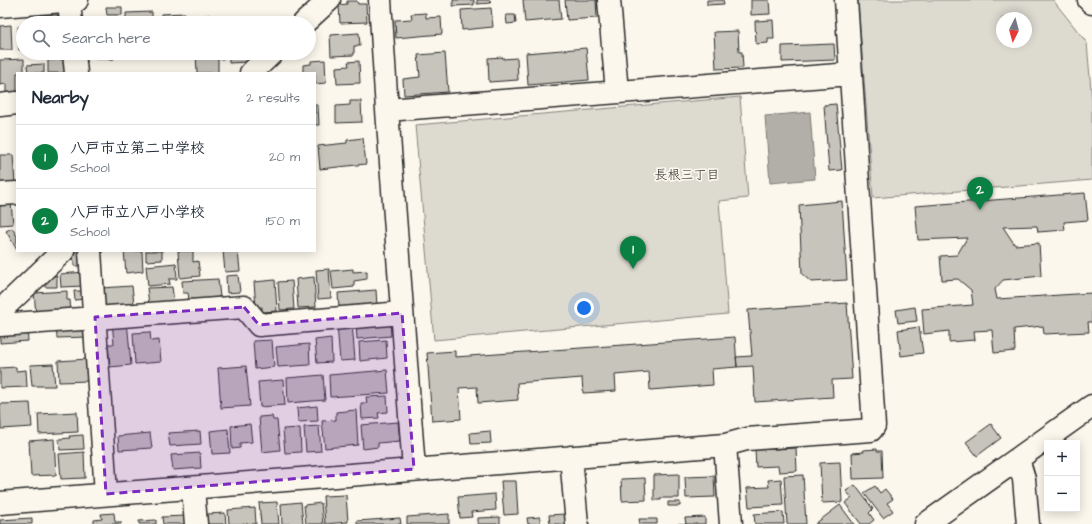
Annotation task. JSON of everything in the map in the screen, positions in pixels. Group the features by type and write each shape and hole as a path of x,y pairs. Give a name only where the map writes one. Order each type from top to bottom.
{"street":[{"path":"0,6 72,0 71,16"},
{"path":"312,16 329,0"},
{"path":"380,0 414,469"},
{"path":"609,0 617,92"},
{"path":"0,503 725,444 747,438 871,430 874,426 846,0"},
{"path":"75,60 76,72"},
{"path":"252,72 265,60"},
{"path":"387,110 851,74"},
{"path":"0,105 16,103"},
{"path":"0,194 16,193"},
{"path":"0,311 62,252"},
{"path":"90,252 106,494"},
{"path":"0,325 244,307 259,325 402,313"},
{"path":"926,524 1092,406"},
{"path":"725,444 731,524"},
{"path":"571,457 577,524"},
{"path":"1018,459 1024,479 1028,524"},
{"path":"192,488 196,524"}],"highlighted area":[{"path":"244,307 259,325 402,313 414,469 106,494 95,317"}],"shaded area":[{"path":"858,0 1053,0 1087,43 1092,101 1092,180 873,198"},
{"path":"740,97 748,198 719,201 728,314 434,340 415,125"},
{"path":"810,112 815,179 770,183 765,116"}],"building":[{"path":"453,0 474,0 474,5 453,6"},
{"path":"477,0 490,0 491,3 477,4"},
{"path":"523,0 559,0 561,19 525,22"},
{"path":"565,0 596,0 597,18 567,20"},
{"path":"707,0 723,0 724,4 707,5"},
{"path":"751,0 769,0 770,14 751,15"},
{"path":"347,1 357,1 358,4 366,4 367,22 340,23 339,5 347,4"},
{"path":"106,7 122,7 122,15 107,15"},
{"path":"491,8 493,27 462,30 461,10"},
{"path":"152,12 152,16 126,16 126,13"},
{"path":"185,13 185,16 161,16 161,14"},
{"path":"426,13 426,18 441,17 442,34 396,38 395,20 412,19 411,14"},
{"path":"41,15 58,15 58,16"},
{"path":"506,15 515,15 516,23 507,24"},
{"path":"773,20 774,39 768,39 768,43 756,44 755,21"},
{"path":"11,25 12,50 0,50 0,26"},
{"path":"738,31 739,52 742,52 743,68 716,69 714,32"},
{"path":"359,33 360,46 354,46 354,55 331,56 330,35"},
{"path":"834,44 835,60 782,62 782,46"},
{"path":"586,48 589,80 528,85 526,53"},
{"path":"445,53 448,92 404,95 403,79 420,77 418,55"},
{"path":"503,57 503,59 517,58 518,80 489,82 488,58"},
{"path":"0,60 24,60 24,72 16,72 16,94 6,94 6,84 0,85"},
{"path":"48,60 66,60 67,72 48,72"},
{"path":"196,60 218,60 218,72 197,72"},
{"path":"229,60 248,60 248,62 229,63"},
{"path":"325,60 326,83 316,84 316,72 303,72 303,65 311,64 311,61"},
{"path":"359,61 360,83 337,84 336,67 349,66 348,62"},
{"path":"44,64 44,72 28,72 27,65"},
{"path":"350,101 361,101 362,122 336,123 336,106 350,105"},
{"path":"836,104 842,170 829,171 824,105"},
{"path":"316,105 318,105 319,125 316,125"},
{"path":"363,138 366,164 320,169 318,146 347,143 347,140"},
{"path":"0,155 13,155 15,184 0,185"},
{"path":"1085,193 1088,220 1064,222 1065,230 1038,232 1037,226 1003,227 1015,245 1039,243 1041,276 1003,280 995,289 997,299 1092,293 1092,322 1088,322 1089,332 1044,334 1043,326 1014,329 1015,351 994,353 992,330 974,331 975,340 949,342 949,331 924,334 922,309 973,305 971,290 958,279 942,280 940,256 957,255 967,238 918,240 915,206"},
{"path":"842,201 847,280 811,282 802,274 799,205"},
{"path":"0,202 11,202 13,224 0,225"},
{"path":"12,228 16,234 16,248 6,231"},
{"path":"73,252 83,252 83,266 74,266"},
{"path":"124,252 142,252 143,271 126,273"},
{"path":"146,252 162,252 162,260 146,261"},
{"path":"178,252 193,252 193,262 198,261 200,276 180,278"},
{"path":"223,252 238,252 240,271 225,272"},
{"path":"176,263 177,279 169,279 170,284 148,286 146,266"},
{"path":"329,269 331,298 318,299 316,270"},
{"path":"353,269 353,272 367,271 367,279 354,281 354,287 333,289 331,271"},
{"path":"85,272 85,286 61,287 60,274"},
{"path":"238,275 240,292 227,293 226,276"},
{"path":"44,276 57,276 57,287 45,287"},
{"path":"314,277 316,307 298,308 296,279"},
{"path":"218,279 220,297 189,300 188,293 183,293 182,281"},
{"path":"275,280 277,311 262,312 262,307 256,308 254,282"},
{"path":"292,281 294,309 280,310 278,282"},
{"path":"132,286 134,304 102,307 101,288"},
{"path":"172,287 174,302 149,304 147,288"},
{"path":"376,290 377,306 339,309 338,293"},
{"path":"67,291 67,300 70,300 71,312 36,314 34,293"},
{"path":"74,291 85,291 85,299 75,300"},
{"path":"847,303 852,379 832,380 833,397 755,402 753,366 737,367 736,357 752,356 748,310"},
{"path":"915,307 917,321 898,323 896,310"},
{"path":"127,320 131,365 110,367 108,344 114,344 112,321"},
{"path":"390,321 391,336 357,339 356,324"},
{"path":"352,323 355,360 340,361 337,324"},
{"path":"87,324 87,337 57,338 56,326"},
{"path":"919,327 923,353 901,356 898,330"},
{"path":"27,328 28,341 0,343 0,330"},
{"path":"150,332 151,341 159,340 161,362 135,364 133,333"},
{"path":"735,337 737,367 712,369 713,385 650,390 649,372 615,375 616,391 583,393 582,378 517,383 518,400 478,403 477,387 459,388 461,419 432,421 427,353 455,351 455,357"},
{"path":"331,338 332,362 317,363 315,340"},
{"path":"272,340 274,367 255,369 253,341"},
{"path":"386,340 387,358 360,361 359,342"},
{"path":"309,344 310,365 278,367 276,347"},
{"path":"88,359 90,381 59,382 58,361"},
{"path":"53,364 55,386 32,386 30,365"},
{"path":"246,366 250,406 221,408 218,368"},
{"path":"16,367 16,371 26,370 27,387 0,388 0,368"},
{"path":"387,370 389,393 330,397 329,375"},
{"path":"323,375 325,400 288,403 287,378"},
{"path":"283,380 285,405 260,407 258,382"},
{"path":"387,396 388,412 378,413 379,418 362,419 361,403 367,403 366,397"},
{"path":"30,403 32,427 1,429 0,404"},
{"path":"317,406 318,421 298,422 297,408"},
{"path":"356,410 358,445 325,448 322,421 336,420 336,412"},
{"path":"77,412 78,432 39,434 38,414"},
{"path":"272,416 273,420 277,420 280,450 262,452 259,417"},
{"path":"398,422 400,441 378,443 378,447 363,449 361,425"},
{"path":"250,424 252,442 240,443 240,448 232,449 231,426"},
{"path":"991,424 1001,438 977,456 966,442"},
{"path":"319,426 321,451 306,452 304,427"},
{"path":"300,428 301,452 285,453 283,429"},
{"path":"228,429 230,453 212,454 210,431"},
{"path":"200,431 201,444 170,446 168,433"},
{"path":"490,431 491,443 471,444 470,433"},
{"path":"150,433 152,448 119,450 118,436"},
{"path":"83,435 84,449 60,450 59,439 70,438 69,436"},
{"path":"54,439 56,475 31,476 29,441"},
{"path":"796,448 797,471 779,472 778,466 756,467 755,450"},
{"path":"877,449 877,451 882,451 883,478 853,479 852,453 864,452 863,450"},
{"path":"84,452 85,478 61,479 59,454"},
{"path":"200,453 201,468 173,470 171,455"},
{"path":"840,462 842,502 822,503 820,463"},
{"path":"679,474 679,498 661,498 661,500 654,500 654,475"},
{"path":"803,475 806,524 787,524 784,476"},
{"path":"714,476 715,497 686,498 685,477"},
{"path":"645,478 646,500 622,501 621,479"},
{"path":"781,479 783,505 749,507 747,488 769,487 768,480"},
{"path":"501,481 516,481 518,514 504,515"},
{"path":"855,485 873,509 869,513 874,520 869,524 861,524 845,503 852,498 846,491"},
{"path":"875,486 880,493 885,489 893,499 887,503 893,511 883,518 864,493"},
{"path":"495,494 496,510 471,512 472,517 460,518 458,497"},
{"path":"346,495 348,522 325,524 323,496"},
{"path":"277,502 279,524 261,524 259,503"},
{"path":"301,502 303,524 282,524 281,504"},
{"path":"668,502 680,502 680,506 668,506"},
{"path":"321,503 323,524 306,524 304,505"},
{"path":"840,505 854,524 815,524"},
{"path":"255,508 256,524 229,524 228,510"},
{"path":"783,512 784,524 755,524 754,514"},
{"path":"114,513 115,522 121,522 121,524 94,524 94,520 102,519 101,514"},
{"path":"225,513 226,524 207,524 207,514"},
{"path":"449,514 449,524 407,524 407,517"},
{"path":"565,514 566,524 550,524 549,515"},
{"path":"185,516 185,524 163,524 162,517"},
{"path":"500,517 500,524 478,524 478,518"},
{"path":"540,517 540,524 528,524 527,518"},
{"path":"705,517 705,524 686,524 685,518"},
{"path":"32,518 32,524 0,524 0,520"},
{"path":"400,518 401,524 357,524 357,521"},
{"path":"639,519 657,519 657,524 640,524"},
{"path":"156,520 156,524 139,524 139,521"}],"place":[{"name":"八戸市立八戸小学校","path":"980,210"},
{"name":"八戸市立第二中学校","path":"633,269"}],"district":[{"name":"長根三丁目","path":"687,175"}]}
